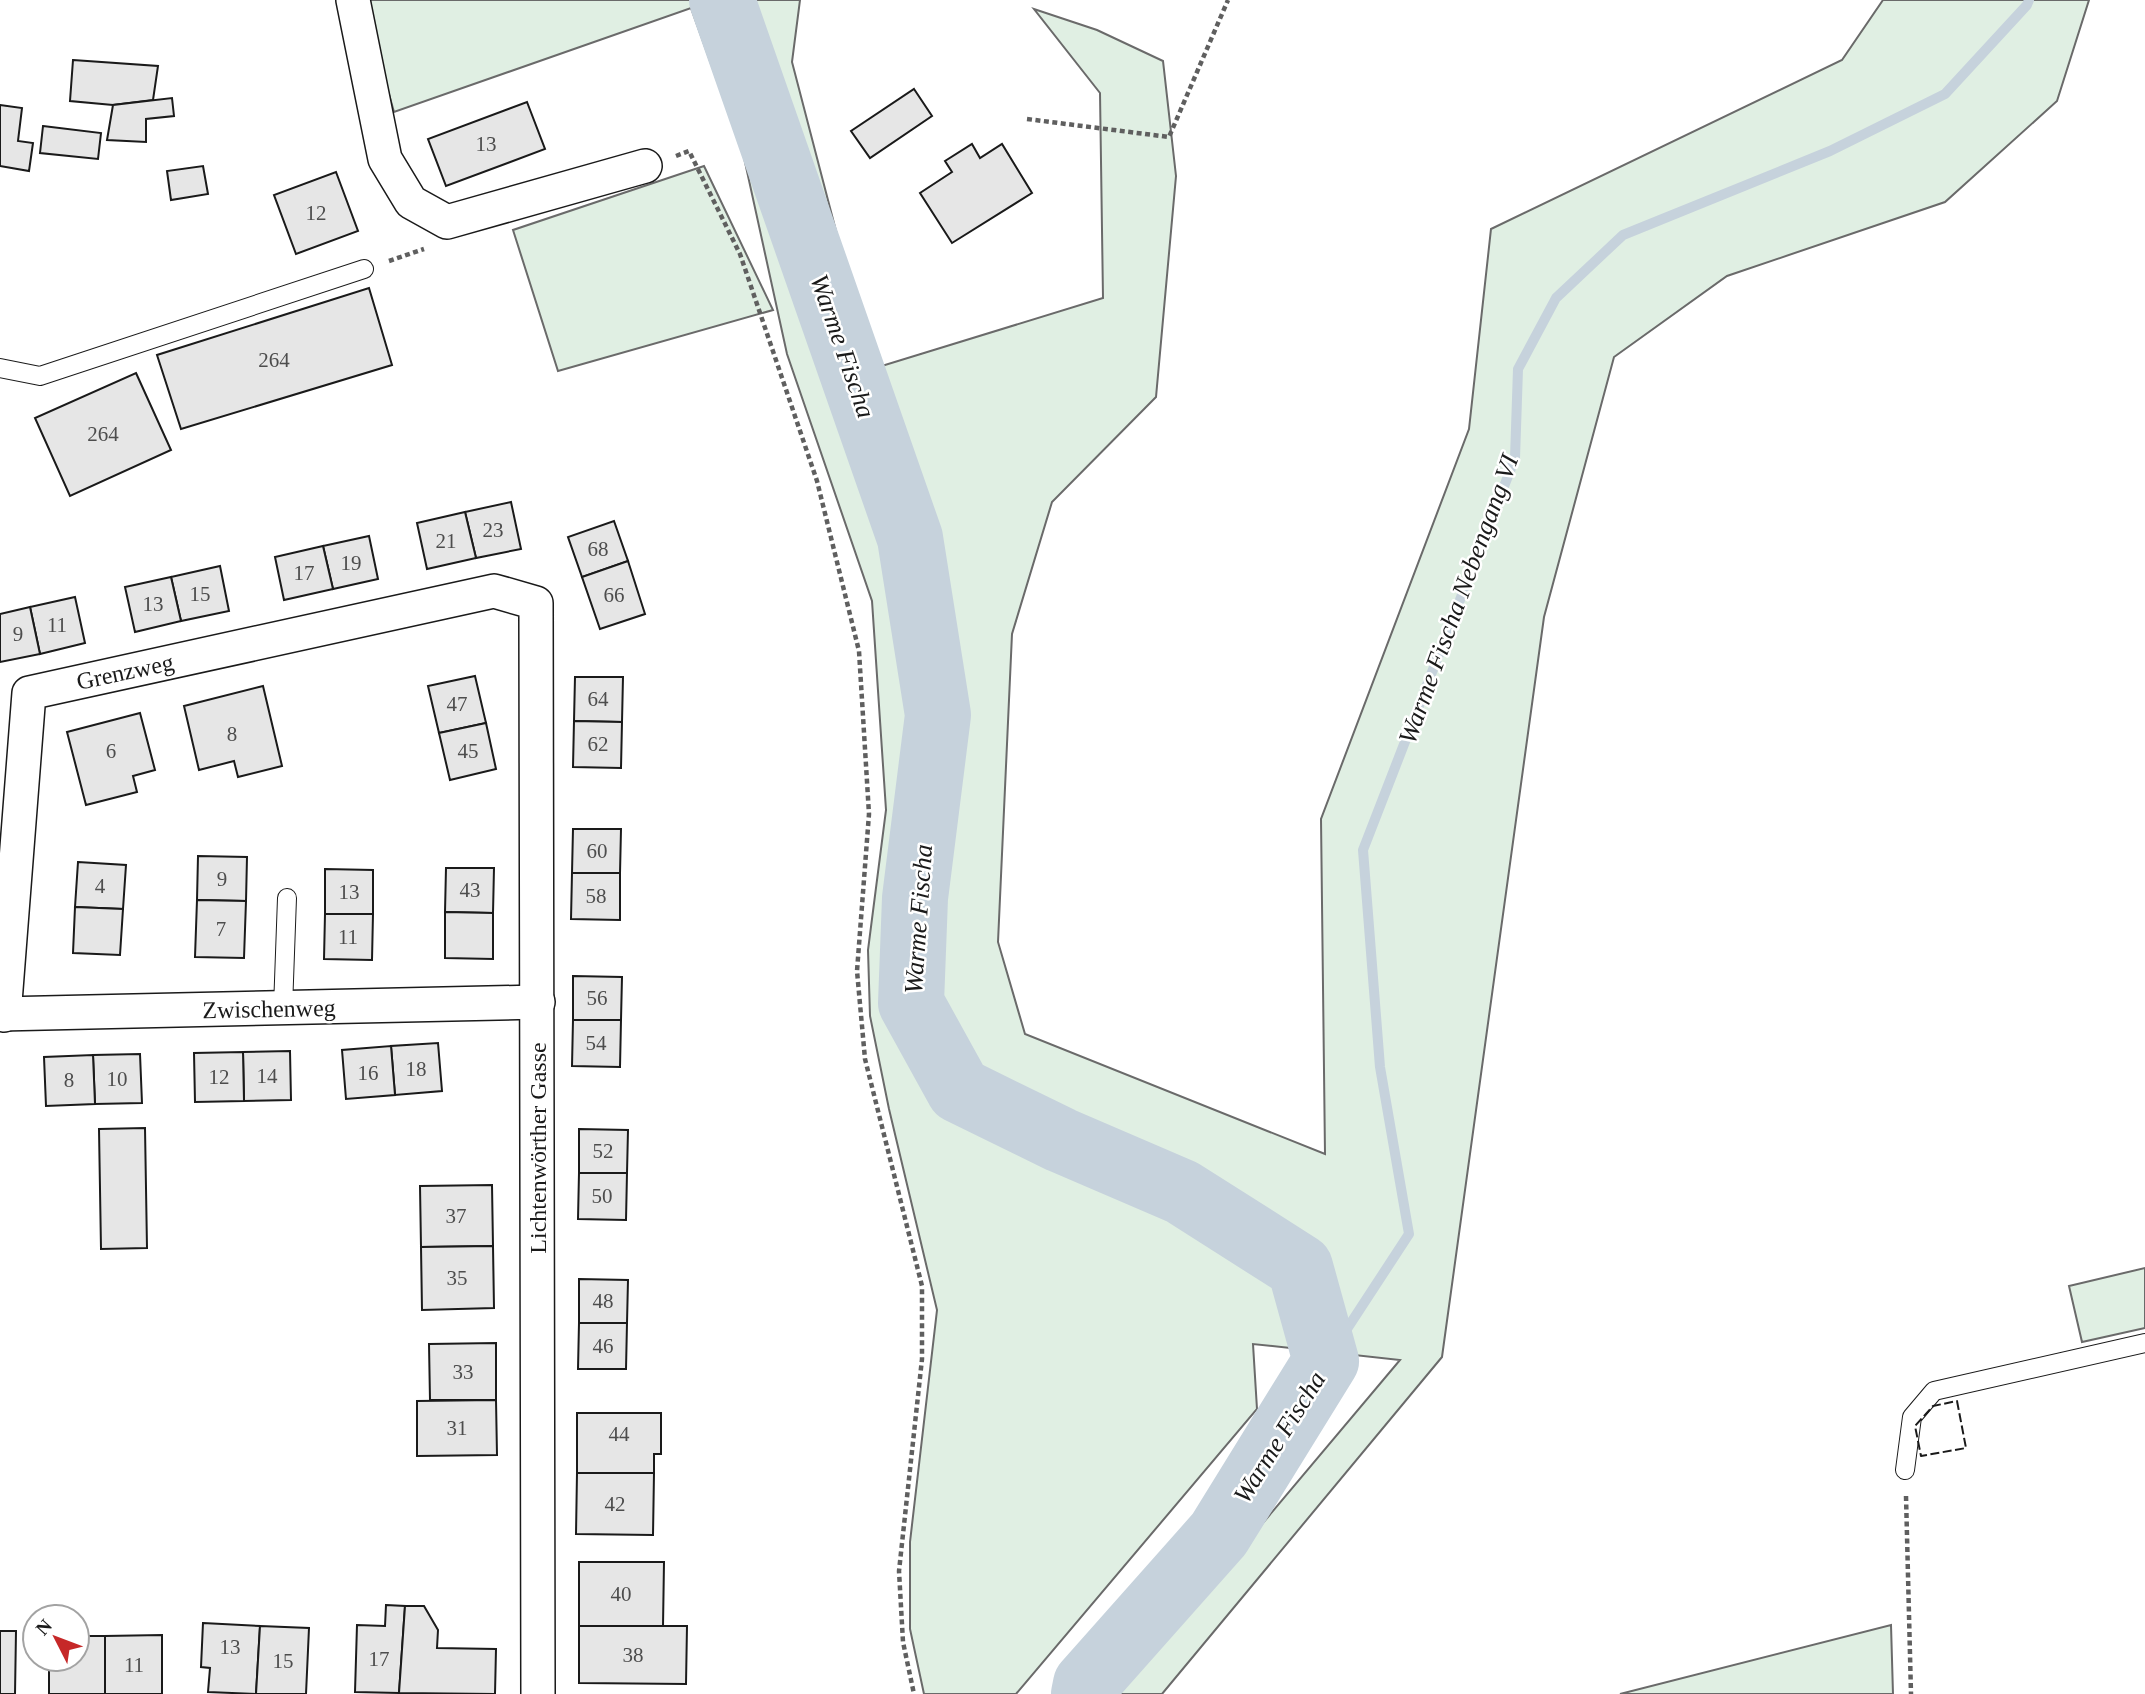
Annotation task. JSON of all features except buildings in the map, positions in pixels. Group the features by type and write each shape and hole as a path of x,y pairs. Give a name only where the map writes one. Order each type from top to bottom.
{"street":[{"path":"353,0 385,159 411,202 447,222 645,166"},
{"name":"Grenzweg","path":"2,1015 29,693 494,591 536,603"},
{"name":"Lichtenwörther Gasse","path":"536,603 538,1694"},
{"name":"Zwischenweg","path":"2,1015 538,1002"}],"lane":[{"path":"0,368 40,376 364,269"},
{"path":"283,1008 286,898"},
{"path":"1905,1470 1912,1417 1934,1391 2145,1343"}],"path":[{"path":"1027,119 1170,137 1228,0"},
{"path":"645,166 689,151 740,254 817,481 859,651 869,814 857,971 865,1059 922,1286 922,1359 899,1571 903,1642 914,1694"},
{"path":"364,269 423,250 447,222"},
{"path":"1905,1470 1911,1694"}],"green space":[{"path":"370,0 800,0 792,62 872,369 1103,298 1100,93 1034,9 1097,30 1163,61 1176,176 1156,397 1052,502 1012,634 998,942 1025,1034 1325,1154 1321,819 1469,429 1491,229 1842,60 1883,0 2089,0 2057,101 1945,202 1727,276 1614,357 1544,617 1442,1357 1162,1694 1119,1694 1400,1360 1253,1344 1257,1409 1016,1694 924,1694 910,1629 910,1542 937,1310 889,1109 870,1016 868,950 886,810 872,601 787,354 743,153 691,8 394,112 375,45"},
{"path":"704,166 773,310 558,371 513,230"},
{"path":"2145,1268 2145,1328 2082,1342 2069,1286"},
{"path":"1891,1625 1893,1694 1620,1694"}],"waterway":[{"name":"Warme Fischa","path":"722,0 910,538 938,715 915,898 911,1003 959,1090 1061,1140 1182,1192 1300,1267 1326,1361 1219,1534 1086,1684 1084,1694"},
{"name":"Warme Fischa Nebengang VI","path":"1326,1361 1409,1234 1380,1067 1363,850 1515,458 1518,369 1556,298 1623,235 1830,151 1945,94 2029,0"}],"fence":[{"path":"1957,1401 1966,1448 1921,1456 1915,1426 1933,1406 1957,1401"}]}
